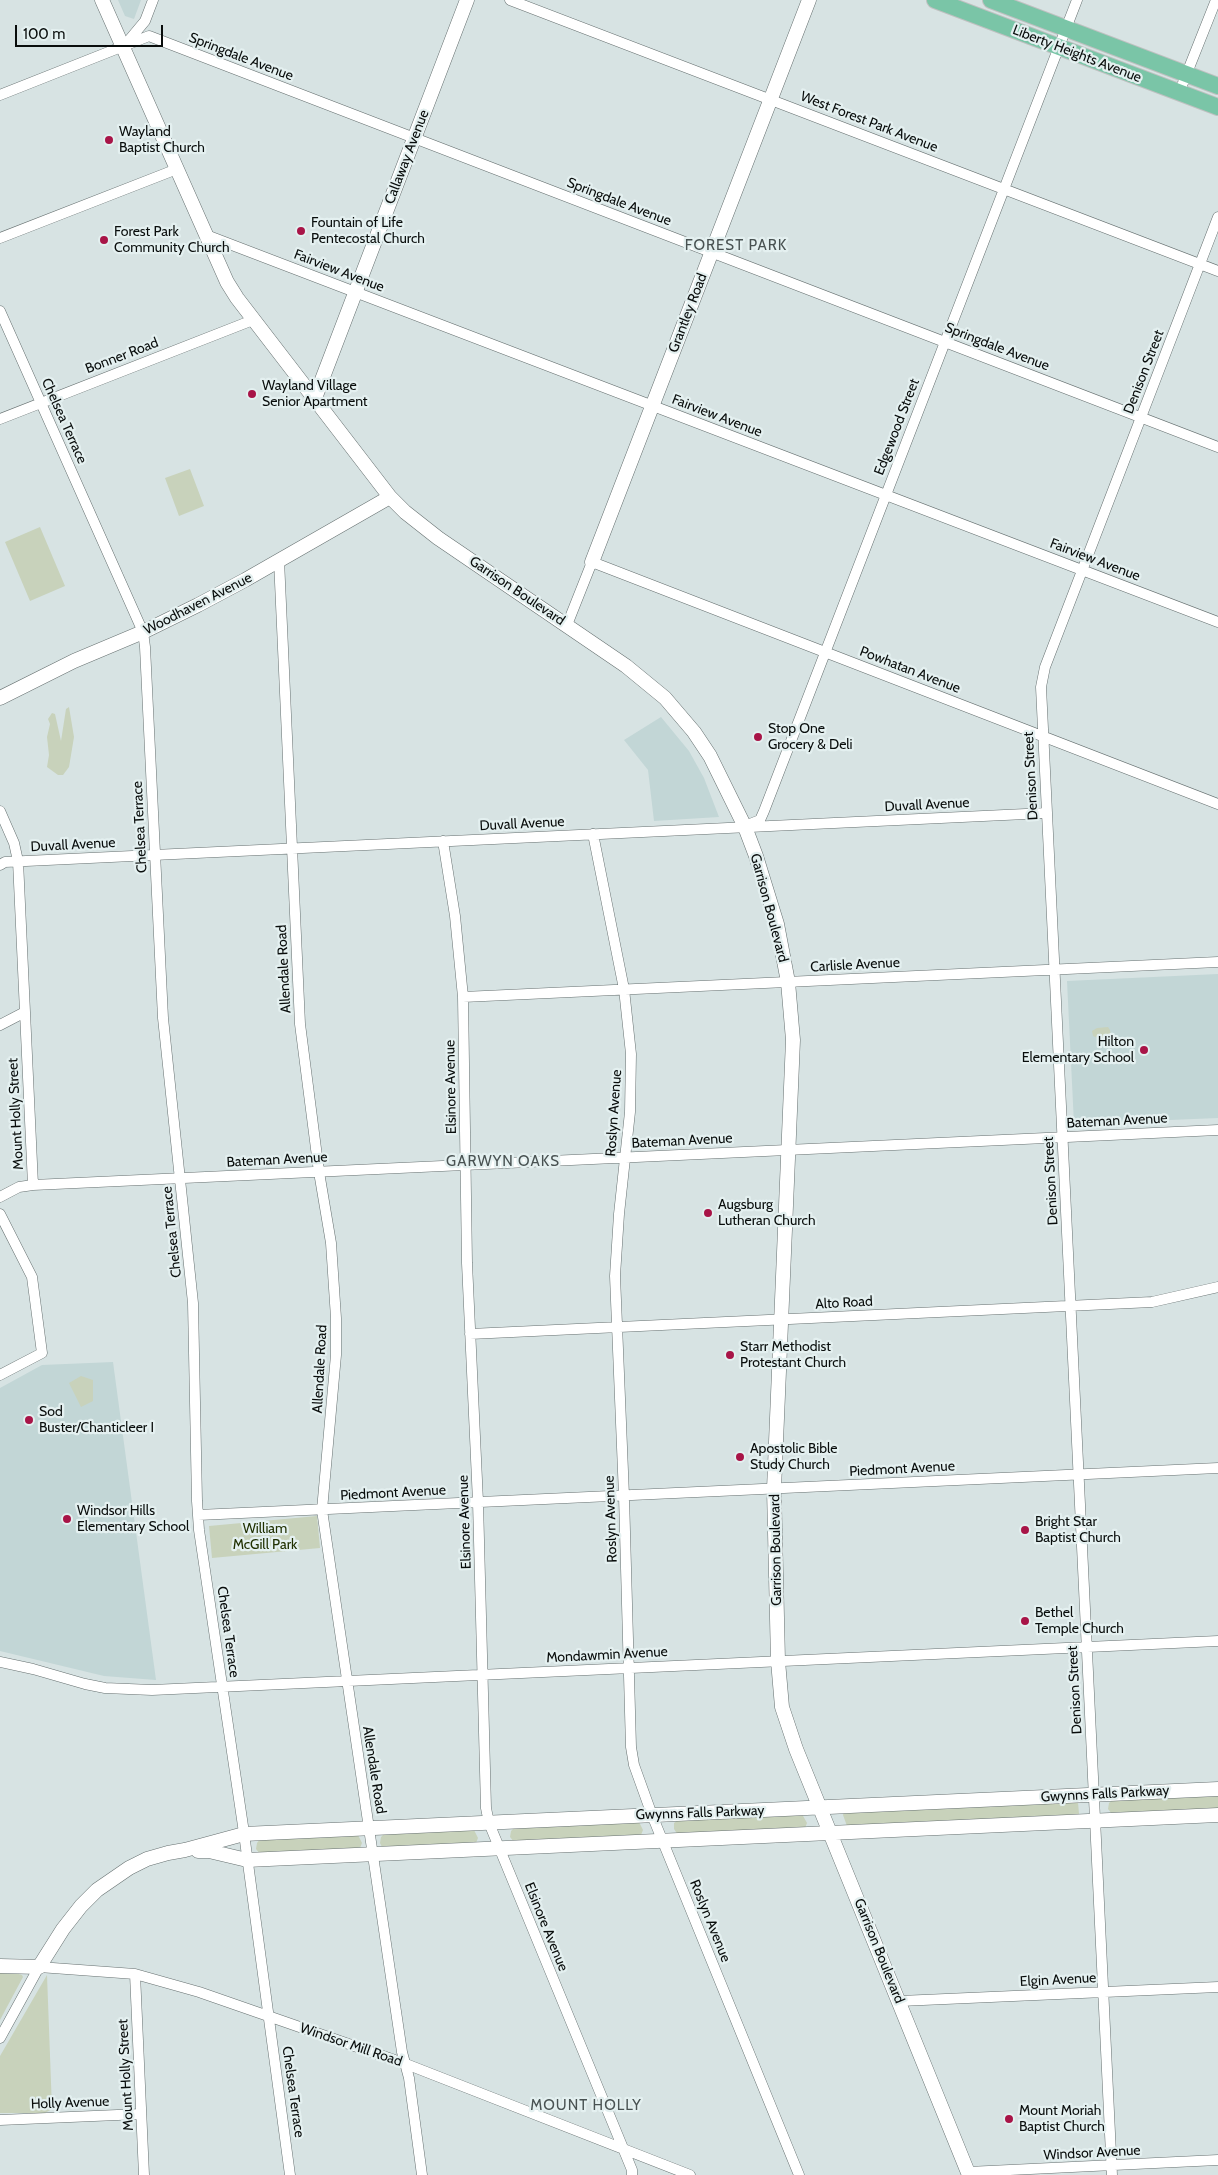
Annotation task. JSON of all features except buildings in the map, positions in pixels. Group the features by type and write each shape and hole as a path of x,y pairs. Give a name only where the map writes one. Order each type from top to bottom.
{"main road":[{"name":"Garrison Boulevard","path":"102,0 227,282 253,320 390,497 405,512 438,538 567,625 651,685 680,715 710,756 745,827 777,924 788,982 793,1040 790,1150 774,1488 778,1661 783,1713 969,2174"},
{"name":"Callaway Avenue","path":"315,398 467,0"},
{"name":"Grantley Road","path":"592,562 809,0"},
{"name":"Liberty Heights Avenue","path":"992,0 1218,86"},
{"name":"Liberty Heights Avenue","path":"939,1 1218,107"},
{"name":"Woodhaven Avenue","path":"0,698 74,661 143,632 245,580 390,497"},
{"name":"Gwynns Falls Parkway","path":"40,1967 63,1929 80,1906 97,1890 129,1868 147,1859 244,1834 1218,1789"},
{"name":"Gwynns Falls Parkway","path":"185,1850 208,1851 248,1860 1218,1815"},
{"name":"Windsor Mill Road","path":"0,1966 40,1967"}],"street":[{"path":"123,48 145,21 153,0"},
{"name":"West Forest Park Avenue","path":"510,0 1218,271"},
{"name":"Edgewood Street","path":"745,827 760,820 1077,0"},
{"path":"1180,93 1216,0"},
{"name":"Springdale Avenue","path":"0,95 123,48 149,36 1218,447"},
{"path":"0,238 177,169"},
{"name":"Denison Street","path":"1112,2170 1041,687 1042,676 1218,217"},
{"name":"Fairview Avenue","path":"206,235 1218,622"},
{"name":"Chelsea Terrace","path":"0,311 143,632 163,1018 193,1303 198,1515 270,2017 290,2175"},
{"name":"Bonner Road","path":"0,419 253,320"},
{"name":"Allendale Road","path":"279,560 300,1024 319,1172 331,1243 336,1318 336,1363 322,1510 406,2064 410,2078 422,2175"},
{"name":"Grantley Road","path":"567,625 592,562"},
{"name":"Powhatan Avenue","path":"592,562 1218,804"},
{"name":"Mount Holly Street","path":"0,811 14,844 18,861 33,1185"},
{"name":"Duvall Avenue","path":"0,865 6,862 18,861 155,854 1047,813"},
{"name":"Roslyn Avenue","path":"593,834 624,989 631,1054 632,1083 616,1248 616,1327 624,1496 632,1756 638,1781 799,2175"},
{"name":"Elsinore Avenue","path":"444,841 455,916 463,997 466,1082 465,1165 470,1334 478,1502 486,1808 489,1823 632,2170 632,2175"},
{"name":"Carlisle Avenue","path":"463,997 1218,962"},
{"path":"0,1025 25,1012"},
{"name":"Bateman Avenue","path":"0,1197 18,1187 33,1185 1218,1130"},
{"path":"0,1214 32,1276 42,1353 0,1375"},
{"name":"Alto Road","path":"470,1334 1152,1302 1218,1287"},
{"name":"Piedmont Avenue","path":"198,1515 1218,1468"},
{"name":"Mondawmin Avenue","path":"0,1662 104,1688 152,1690 1218,1641"},
{"name":"Windsor Mill Road","path":"40,1967 135,1974 199,1992 406,2064 690,2175"},
{"name":"Gwynns Falls Parkway","path":"0,2038 40,1967"},
{"name":"Mount Holly Street","path":"135,1974 144,2175"},
{"name":"Elgin Avenue","path":"900,2002 1218,1987"},
{"name":"Holly Avenue","path":"0,2120 141,2114"},
{"name":"Windsor Avenue","path":"969,2174 1112,2170 1218,2160"}],"shaded area":[{"path":"118,0 141,0 134,19 125,16"},
{"path":"661,717 689,751 704,778 719,817 654,821 648,770 624,740"},
{"name":"Hilton Elementary School","path":"1218,974 1218,1118 1074,1124 1067,981"},
{"name":"Windsor Hills Elementary School","path":"113,1362 156,1680 104,1676 0,1651 0,1388 42,1365"}],"green space":[{"path":"190,469 204,506 179,516 165,478"},
{"path":"40,527 65,586 30,601 5,542"},
{"path":"69,707 74,737 69,767 63,775 58,775 47,767 49,755 47,737 50,724 48,719 52,713 55,714 61,741 66,709"},
{"path":"1108,1027 1111,1036 1100,1039 1093,1036 1092,1031 1097,1028"},
{"path":"81,1376 93,1380 93,1401 81,1407 69,1383"},
{"name":"William McGill Park","path":"317,1516 320,1548 212,1558 209,1526"},
{"path":"1218,1793 1218,1810 1112,1814 1108,1809 1109,1803 1112,1800"},
{"path":"1078,1802 1079,1814 1076,1817 847,1826 843,1815 844,1811"},
{"path":"802,1814 807,1823 805,1828 678,1835 674,1829 674,1823 678,1820"},
{"path":"639,1822 643,1830 641,1835 514,1842 510,1837 511,1831 514,1828"},
{"path":"474,1830 478,1838 476,1843 382,1847 380,1843 381,1837 384,1834"},
{"path":"358,1835 362,1843 360,1848 260,1854 256,1849 260,1839"},
{"path":"0,1973 19,1974 23,1977 0,2020"},
{"path":"47,1975 52,2109 45,2113 0,2113 0,2056"}],"place":[{"name":"Wayland Baptist Church","path":"109,140"},
{"name":"Fountain of Life Pentecostal Church","path":"301,231"},
{"name":"Forest Park Community Church","path":"104,240"},
{"name":"Wayland Village Senior Apartment","path":"252,394"},
{"name":"Stop One Grocery & Deli","path":"758,737"},
{"name":"Hilton Elementary School","path":"1144,1050"},
{"name":"Augsburg Lutheran Church","path":"708,1213"},
{"name":"Starr Methodist Protestant Church","path":"730,1355"},
{"name":"Sod Buster/Chanticleer I","path":"29,1420"},
{"name":"Apostolic Bible Study Church","path":"740,1457"},
{"name":"Windsor Hills Elementary School","path":"67,1519"},
{"name":"Bright Star Baptist Church","path":"1025,1530"},
{"name":"Bethel Temple Church","path":"1025,1621"},
{"name":"Mount Moriah Baptist Church","path":"1009,2119"}],"district":[{"name":"FOREST PARK","path":"736,246"},
{"name":"GARWYN OAKS","path":"503,1162"},
{"name":"MOUNT HOLLY","path":"586,2106"}]}
